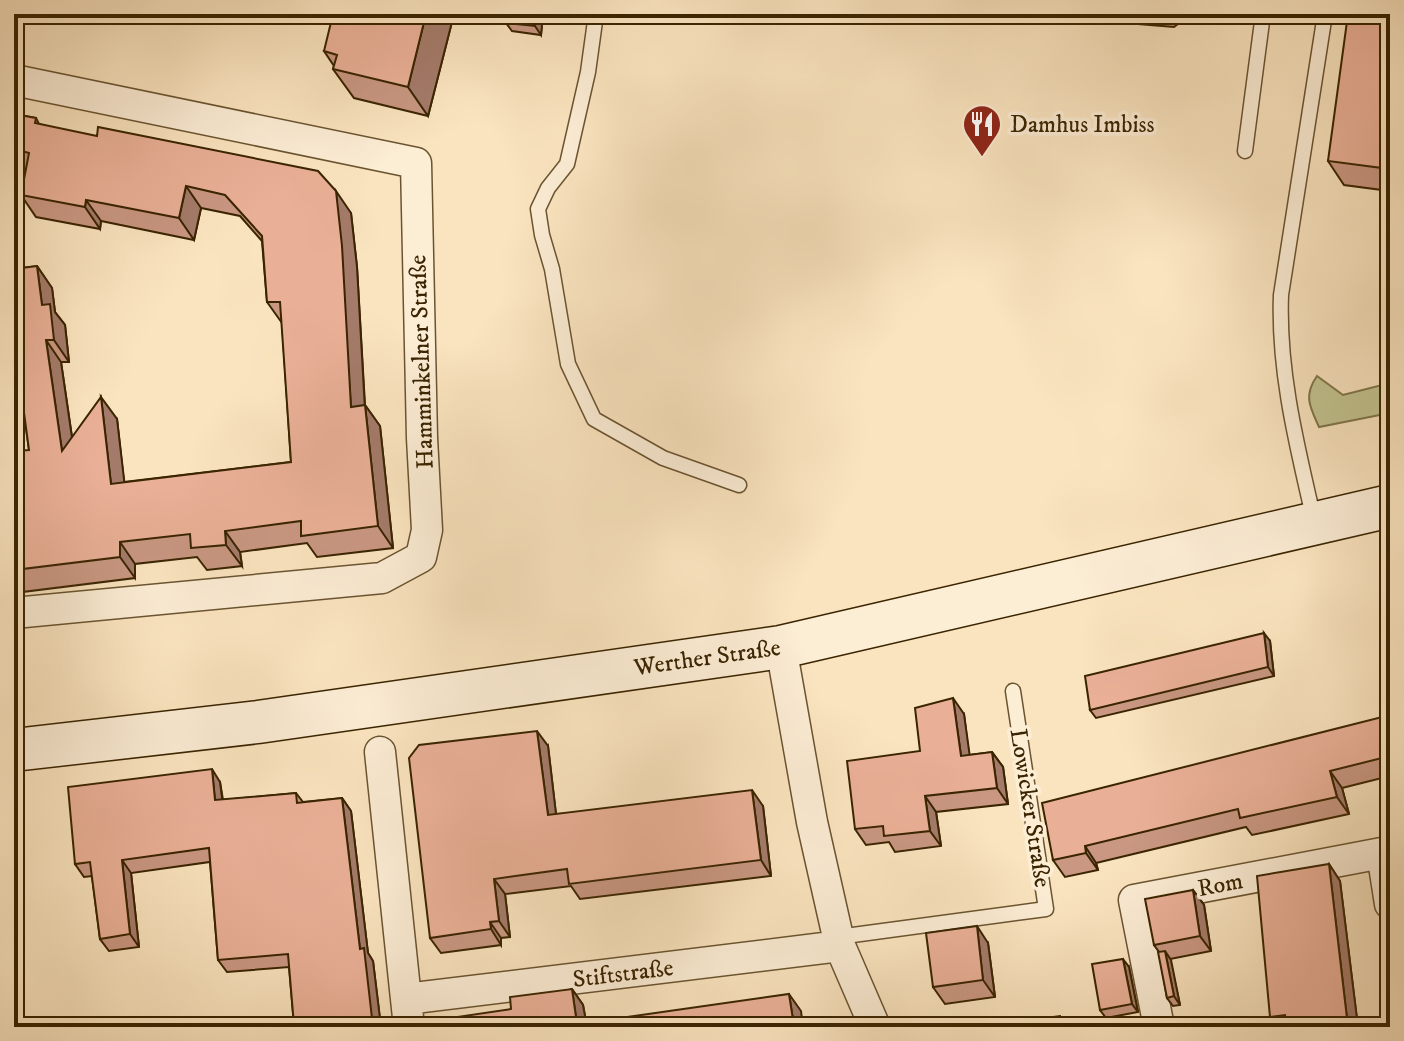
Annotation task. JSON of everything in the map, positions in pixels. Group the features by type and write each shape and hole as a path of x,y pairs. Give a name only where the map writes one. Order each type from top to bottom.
{"main road":[{"name":"Werther Straße","path":"14,750 258,722 781,647 1390,506"}],"street":[{"name":"Hamminkelner Straße","path":"14,80 416,163 427,530 421,557 382,578 14,613"},
{"path":"781,647 812,822 839,942 875,1027"},
{"name":"Stiftstraße","path":"380,752 408,1013 839,942"},
{"name":"Rom","path":"1159,1027 1134,900 1382,853 1390,904"}],"lane":[{"path":"596,14 588,72 567,164 548,188 538,209 568,364 594,419 663,458 739,485"},
{"path":"1245,151 1263,14"},
{"path":"1315,524 1286,382 1280,333 1281,295 1325,14"},
{"name":"Lowicker Straße","path":"839,942 1046,909 1013,691"}],"green space":[{"path":"1317,376 1343,395 1390,383 1390,413 1319,427 1309,396"}],"building":[{"path":"333,14 426,14 408,87 333,69 337,55 324,51"},
{"path":"507,14 536,14 535,26 506,23"},
{"path":"1348,14 1390,14 1390,169 1328,161"},
{"path":"14,114 36,118 35,123 97,136 98,127 318,171 336,191 351,407 365,405 378,526 301,536 301,521 225,531 226,545 191,548 190,534 120,542 120,557 14,570 14,512 22,510 14,451 29,450 20,383 14,384 14,269 37,266 42,305 50,304 54,340 46,340 62,451 101,397 111,484 291,462 280,302 267,302 262,236 225,195 186,186 179,218 86,200 85,207 21,195 29,153 14,149"},
{"path":"1264,633 1268,667 1090,710 1085,676"},
{"path":"953,698 961,756 992,752 997,788 925,796 930,831 884,836 883,826 855,829 847,761 920,751 915,708"},
{"path":"1390,715 1390,756 1330,771 1337,797 1240,818 1238,809 1085,846 1086,853 1053,860 1042,803"},
{"path":"537,731 548,815 752,790 761,860 569,884 567,869 494,879 499,921 490,922 491,929 430,938 409,758 419,745"},
{"path":"212,769 215,800 296,793 297,803 342,798 360,949 364,948 373,1027 274,1027 294,1025 288,954 218,960 209,848 122,860 130,934 100,939 90,862 75,864 68,787"},
{"path":"1329,864 1348,1027 1287,1027 1285,1015 1270,1017 1257,876"},
{"path":"1193,890 1200,936 1154,945 1145,899"},
{"path":"977,926 983,980 933,987 926,933"},
{"path":"1165,951 1174,996 1167,998 1158,952"},
{"path":"1123,959 1132,1004 1100,1010 1092,964"},
{"path":"572,989 576,1017 520,1027 458,1027 457,1017 511,1009 510,997"},
{"path":"789,994 794,1026 799,1024 800,1027 600,1027 599,1021"},
{"path":"1060,1016 1062,1027 1030,1027 1030,1020"}],"place":[{"name":"Damhus Imbiss","path":"982,158"}]}
